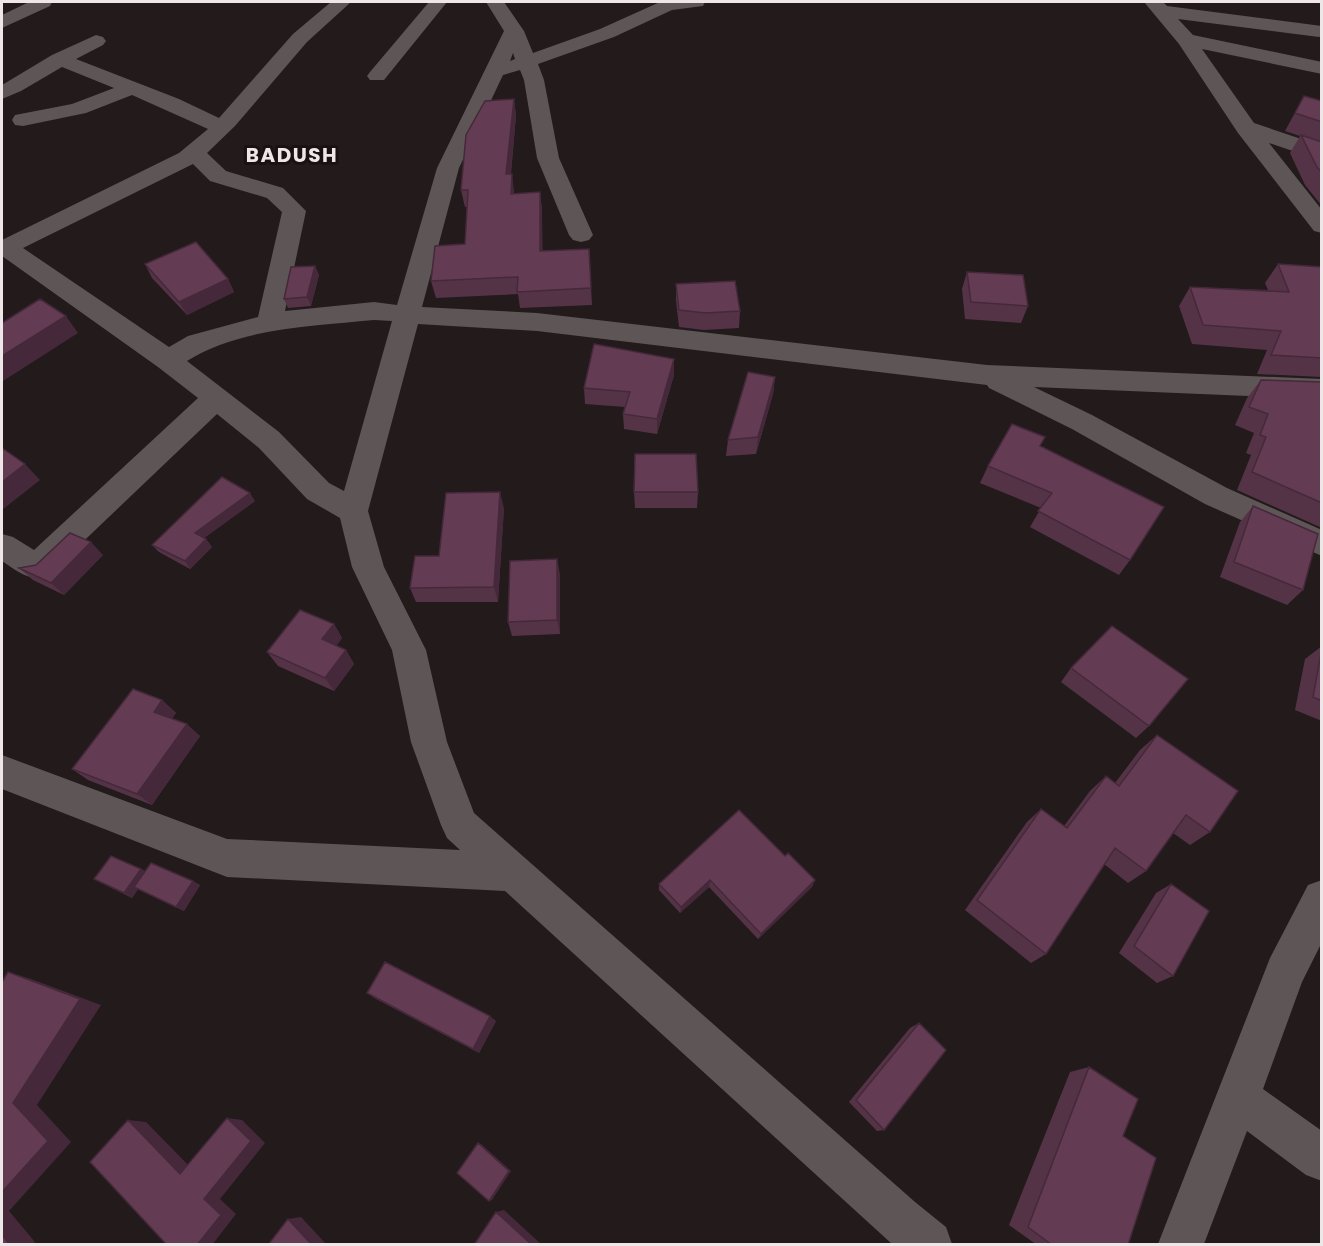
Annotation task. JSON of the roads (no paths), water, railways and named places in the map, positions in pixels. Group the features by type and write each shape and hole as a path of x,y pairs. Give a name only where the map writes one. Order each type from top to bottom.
{"street":[{"path":"2,22 43,2"},
{"path":"342,2 300,39 213,139 194,153 3,248 168,360 269,440 318,491 353,511"},
{"path":"377,76 438,2"},
{"path":"495,2 514,31 534,80 548,159 581,235"},
{"path":"494,73 607,33 668,5 696,2"},
{"path":"1157,6 1319,31"},
{"path":"1157,6 1186,40 1246,128 1322,226"},
{"path":"514,31 448,168 353,511 368,567 409,650 429,742 460,825 929,1245"},
{"path":"2,93 96,40"},
{"path":"1186,40 1322,68"},
{"path":"60,59 172,103 222,127"},
{"path":"23,120 73,112 108,100 132,87"},
{"path":"1246,128 1322,154"},
{"path":"194,153 218,176 250,184 275,194 294,212 270,323"},
{"path":"168,360 197,342 270,323 374,311 454,319 537,322 987,375 1322,389"},
{"path":"987,375 1082,422 1216,496 1322,544"},
{"path":"2,546 36,567 216,398"},
{"path":"2,772 227,858 512,872"},
{"path":"1181,1245 1285,973 1322,899"},
{"path":"1237,1096 1322,1159"}],"district":[{"name":"BADUSH","path":"292,155"}]}
